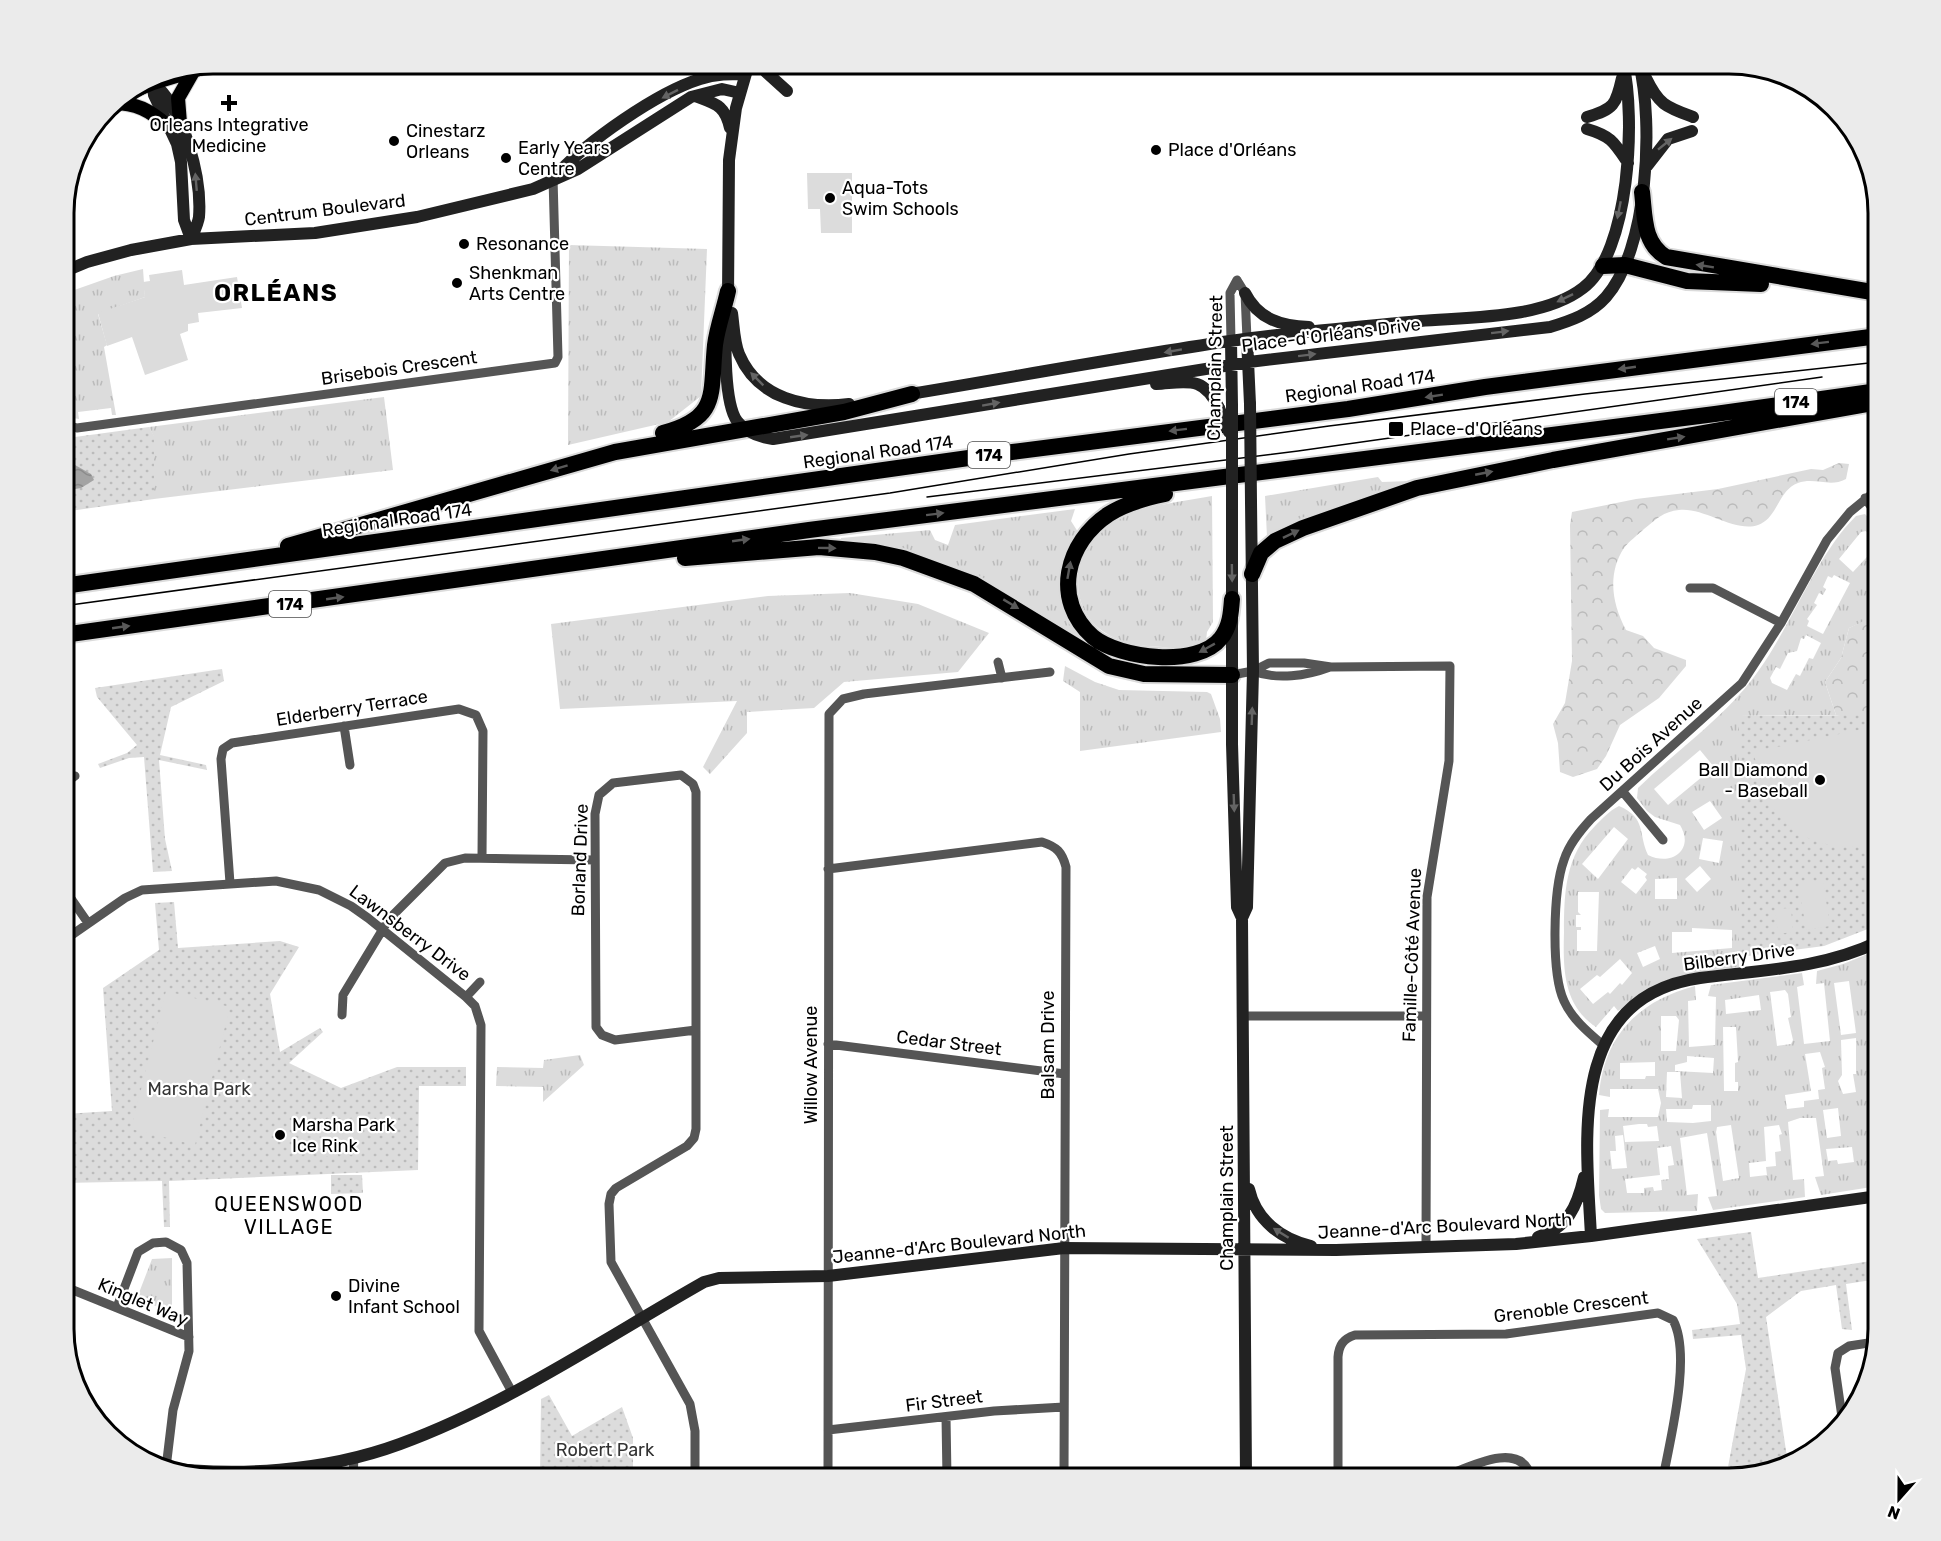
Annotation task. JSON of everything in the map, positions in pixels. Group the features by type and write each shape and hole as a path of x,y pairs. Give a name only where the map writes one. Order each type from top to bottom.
{"highway":[{"path":"1642,192 1646,231 1652,245 1666,258 1868,292"},
{"path":"1603,266 1614,263 1688,280 1846,289"},
{"path":"615,452 642,440 679,429 702,416 713,390 715,345 728,291"},
{"name":"Regional Road 174","path":"74,584 645,506 1004,453 1348,409 1497,386 1868,337"},
{"name":"174","path":"74,632 809,530 1715,414 1868,391"},
{"path":"101,580 288,546 615,452 844,412 912,394"},
{"path":"1252,574 1261,553 1275,541 1312,525 1417,488 1553,460 1868,404"},
{"path":"1232,599 1226,631 1210,648 1182,656 1133,654 1105,644 1082,625 1069,600 1068,574 1080,541 1100,520 1124,506 1176,491 1651,427 1715,414"},
{"path":"517,571 819,547 875,552 911,560 974,584 1109,666 1144,674 1232,675"}],"main road":[{"name":"Centrum Boulevard","path":"553,178 570,160 606,133 657,101 704,78 726,74"},
{"name":"Place-d'Orléans Drive","path":"746,74 731,132 728,188 728,291 724,354 734,416 743,428 760,438 773,439 1249,362 1550,327 1567,322 1594,308 1613,287 1625,265 1646,167 1648,116 1641,74"},
{"path":"768,74 787,91"},
{"path":"1622,74 1617,101 1607,111 1587,123 1614,142 1628,163"},
{"name":"Place-d'Orléans Drive","path":"728,291 739,354 748,369 771,392 802,404 824,406 912,394 1231,341 1517,312 1550,305 1582,289 1603,266 1614,234 1628,163 1630,115 1624,74"},
{"path":"1644,74 1656,99 1669,109 1693,117"},
{"path":"174,125 178,98 191,75"},
{"path":"158,85 164,91 174,125 181,162 184,220 191,239"},
{"name":"Centrum Boulevard","path":"74,267 131,250 191,239 315,233 417,217 533,189 553,178 578,169 695,96 722,89 740,93"},
{"path":"695,96 727,113 731,132"},
{"path":"126,104 148,109 174,125"},
{"path":"1646,167 1668,139 1692,131"},
{"path":"1245,293 1258,312 1276,322 1301,327 1361,327"},
{"name":"Champlain Street","path":"1242,918 1247,907 1253,671 1250,404 1247,339"},
{"name":"Champlain Street","path":"1231,341 1232,675 1237,907 1242,918 1244,1016 1246,1468"},
{"path":"1077,390 1190,381 1209,390 1232,441"},
{"name":"Bilberry Drive","path":"1591,1236 1588,1159 1590,1089 1598,1055 1629,1012 1647,998 1668,987 1702,978 1826,961 1868,946"},
{"path":"1516,1244 1554,1231 1566,1223 1576,1206 1588,1159"},
{"path":"1244,1168 1251,1201 1262,1218 1273,1229 1296,1242 1336,1250"},
{"name":"Jeanne-d'Arc Boulevard North","path":"290,1468 354,1457 398,1445 440,1428 512,1392 704,1282 720,1278 828,1276 1064,1248 1336,1250 1516,1244 1591,1236 1868,1197"}],"street":[{"name":"Brisebois Crescent","path":"74,427 168,417 555,363 558,357 553,178"},
{"name":"Champlain Street","path":"1231,341 1230,293 1237,280 1245,293 1247,339"},
{"name":"Du Bois Avenue","path":"1603,1046 1572,1013 1560,990 1557,971 1557,893 1564,859 1575,837 1591,819 1736,690 1781,623 1827,540 1850,512 1868,496"},
{"path":"1865,498 1868,502"},
{"path":"1690,588 1713,588 1781,623"},
{"path":"998,662 1002,678"},
{"name":"Famille-Côté Avenue","path":"1253,671 1269,676 1298,675 1330,667 1450,666 1449,761 1427,890 1426,1247"},
{"path":"1232,675 1253,671"},
{"name":"Willow Avenue","path":"828,1468 829,714 843,699 1050,672"},
{"name":"Elderberry Terrace","path":"230,883 222,766 223,749 232,743 459,709 476,715 483,731 482,858"},
{"path":"344,726 350,765"},
{"name":"Borland Drive","path":"642,1317 611,1262 609,1198 616,1188 687,1146 694,1138 696,1030 696,792 693,783 688,778 674,774 613,783 605,789 596,805 596,1027 602,1035 615,1040 696,1030"},
{"path":"1623,792 1663,840"},
{"name":"Balsam Drive","path":"828,869 1042,842 1056,847 1063,855 1066,867 1064,1468"},
{"path":"342,1015 343,995 389,919 445,863 454,859 482,858 595,860"},
{"name":"Lawnsberry Drive","path":"74,933 125,898 142,890 276,881 319,890 351,906 383,929 475,1006 481,1025 479,1331 512,1392"},
{"path":"74,903 88,923"},
{"name":"Lawnsberry Drive","path":"466,997 480,982"},
{"path":"1244,1016 1426,1016"},
{"name":"Cedar Street","path":"828,1044 1065,1074"},
{"path":"117,1307 138,1252 153,1243 166,1242 176,1245 185,1255 188,1263 189,1337"},
{"name":"Kinglet Way","path":"74,1290 189,1337 189,1351 173,1410 167,1459"},
{"name":"Grenoble Crescent","path":"1338,1468 1338,1357 1342,1342 1348,1337 1355,1335 1506,1334 1658,1313 1673,1320 1677,1327 1679,1350 1678,1397 1665,1468"},
{"path":"642,1317 690,1404 695,1431 695,1468"},
{"path":"1841,1410 1835,1368 1838,1353 1849,1346 1866,1343"},
{"name":"Fir Street","path":"828,1430 1064,1407"},
{"path":"946,1417 946,1468"},
{"path":"1469,1468 1502,1456 1513,1457 1524,1463 1526,1468"},
{"path":"353,1468 354,1457"}],"green space":[{"name":"Aqua-Tots Swim Schools","path":"807,173 852,173 852,233 821,233 820,209 808,209"},
{"path":"569,245 707,249 701,396 668,422 568,445"},
{"path":"143,269 145,297 98,314 107,345 104,347 116,415 112,415 111,408 78,412 79,419 74,418 74,290"},
{"path":"182,270 184,285 237,277 242,308 198,313 199,322 188,324 188,331 180,334 188,360 145,375 132,337 107,346 98,313 145,297 143,282 150,281 149,275"},
{"path":"384,397 393,470 154,499 154,437 149,427"},
{"path":"149,427 154,436 154,499 74,510 75,437"},
{"path":"1839,463 1849,464 1846,479 1834,483 1804,481 1798,483 1786,492 1770,516 1758,525 1739,526 1699,512 1679,510 1656,519 1626,545 1615,568 1613,579 1617,610 1621,620 1626,630 1643,636 1654,648 1686,660 1686,666 1659,698 1620,725 1606,756 1597,769 1573,777 1560,772 1558,743 1553,724 1565,703 1572,661 1570,525 1572,512 1636,499 1718,489 1811,469 1823,470"},
{"path":"1378,477 1382,482 1411,481 1412,484 1267,537 1265,496"},
{"path":"1212,496 1213,622 1207,632 1206,641 1189,647 1154,646 1119,640 1104,632 1091,620 1083,606 1079,591 1082,559 1100,531 1114,521 1137,511"},
{"path":"1075,509 1071,521 1078,532 1062,570 1060,588 1063,605 1069,620 1080,634 1115,657 1114,660 1024,603 953,566 907,551 841,542 841,538 930,530 935,540 948,545 955,525"},
{"path":"1865,514 1868,517 1868,533 1861,532 1839,559 1853,572 1868,556 1868,620 1849,628 1841,658 1825,682 1836,715 1739,716 1739,967 1689,975 1661,984 1618,1011 1614,1006 1596,1027 1577,1008 1571,997 1565,973 1566,889 1577,850 1595,826 1619,806 1638,821 1648,855 1665,859 1679,854 1685,842 1680,825 1655,817 1647,811 1637,798 1638,788 1717,717 1746,687 1771,652 1817,569 1856,516","holes":["1834,575 1850,583 1823,634 1807,626 1809,621 1807,619 1817,605 1814,603 1819,593 1823,595 1826,589 1823,587 1828,576 1832,578","1806,635 1821,643 1813,659 1809,658 1800,676 1796,674 1787,690 1772,683 1770,678 1776,667 1780,669 1788,653 1797,651 1801,638 1804,639","1700,750 1714,767 1668,805 1654,789","1710,801 1722,818 1704,830 1692,812","1614,827 1628,839 1598,879 1582,864","1703,838 1723,841 1719,863 1699,859","1700,866 1711,879 1697,892 1685,879","1638,867 1647,874 1645,877 1647,880 1636,894 1621,882 1632,868 1635,870","1677,878 1677,899 1655,899 1655,879","1578,892 1599,892 1597,951 1577,951 1577,930 1581,930 1581,927 1576,927 1576,915 1581,915 1578,912","1692,928 1732,930 1732,948 1672,953 1672,932 1692,932","1655,946 1660,959 1643,967 1637,953","1620,959 1632,973 1622,985 1620,983 1610,994 1608,992 1593,1004 1580,989 1597,975 1600,977"]},
{"path":"850,593 918,604 989,633 958,672 844,682 814,708 747,712 747,733 710,774 703,767 737,701 560,709 551,624 768,596"},
{"path":"1868,619 1868,723 1836,715 1825,682 1841,658 1849,628"},
{"path":"1065,666 1095,682 1119,690 1207,692 1211,694 1220,719 1221,732 1080,751 1080,692 1063,681"},
{"path":"222,669 224,681 171,707 160,755 206,765 207,770 159,760 165,839 172,871 153,872 144,757 129,758 100,768 98,764 127,753 137,745 97,697 95,688"},
{"path":"1868,715 1868,929 1824,946 1739,957 1739,716"},
{"name":"Ball Diamond - Baseball","path":"1868,728 1868,845 1840,846 1827,844 1803,836 1793,829 1772,805 1753,752"},
{"path":"1823,881 1830,926 1806,930 1799,884"},
{"name":"Marsha Park","path":"174,902 178,948 280,941 299,947 270,994 280,1052 320,1028 323,1032 289,1063 341,1088 397,1067 466,1067 466,1086 419,1086 418,1170 169,1181 170,1227 164,1227 162,1181 74,1183 74,1113 112,1111 103,988 159,950 155,903"},
{"path":"1791,908 1793,932 1778,934 1775,909"},
{"path":"1868,954 1868,1188 1821,1195 1815,1177 1824,1176 1816,1118 1800,1118 1788,1122 1793,1180 1804,1179 1805,1197 1713,1210 1708,1197 1717,1196 1707,1133 1680,1138 1687,1195 1698,1194 1697,1211 1605,1213 1601,1209 1599,1195 1600,1110 1609,1109 1608,1117 1658,1117 1661,1103 1658,1089 1610,1089 1610,1097 1599,1095 1608,1055 1628,1024 1657,1001 1695,986 1696,1000 1688,1001 1689,1047 1715,1045 1716,997 1708,996 1711,985 1802,973 1804,985 1797,987 1804,1044 1830,1041 1824,983 1816,984 1817,971","holes":["1849,981 1856,1033 1841,1035 1834,983","1785,990 1788,994 1791,1017 1788,1018 1793,1040 1791,1044 1777,1046 1770,992","1759,995 1761,1010 1726,1014 1725,1000","1661,1016 1676,1016 1679,1020 1676,1051 1661,1051","1723,1027 1736,1027 1738,1062 1735,1063 1735,1082 1738,1082 1738,1091 1724,1091","1856,1038 1856,1074 1853,1074 1856,1092 1843,1094 1838,1081 1842,1075 1841,1040","1820,1052 1825,1067 1822,1068 1825,1089 1818,1090 1819,1099 1804,1101 1804,1107 1787,1109 1785,1095 1811,1091 1805,1054","1687,1056 1714,1058 1713,1073 1675,1071 1675,1065 1687,1062","1655,1062 1655,1076 1646,1076 1645,1079 1620,1079 1620,1063","1667,1072 1680,1072 1682,1098 1666,1097","1693,1105 1711,1105 1711,1121 1667,1122 1666,1109 1692,1109","1838,1108 1841,1136 1827,1138 1823,1110","1639,1124 1647,1124 1648,1127 1657,1126 1659,1141 1625,1142 1623,1126","1731,1125 1739,1178 1723,1181 1716,1132 1717,1127","1779,1125 1782,1134 1779,1135 1781,1151 1775,1152 1776,1166 1766,1167 1767,1175 1750,1177 1749,1163 1766,1161 1764,1127","1623,1135 1627,1168 1612,1169 1610,1151 1616,1151 1615,1136","1671,1146 1674,1165 1668,1166 1669,1179 1661,1180 1662,1190 1654,1191 1653,1187 1644,1188 1644,1193 1627,1193 1625,1179 1660,1175 1657,1148","1852,1147 1854,1162 1838,1164 1837,1160 1828,1161 1826,1149"]},
{"path":"166,991 230,1007 195,1145 131,1129"},
{"path":"580,1055 584,1065 543,1102 543,1087 496,1086 497,1067 543,1068 544,1060"},
{"path":"359,1118 361,1155 344,1155 342,1119"},
{"path":"337,1119 338,1156 321,1156 320,1120"},
{"path":"331,1175 362,1175 363,1193 331,1194"},
{"path":"1751,1232 1758,1278 1868,1262 1868,1281 1846,1284 1852,1330 1842,1329 1836,1285 1801,1291 1766,1317 1787,1455 1764,1463 1728,1468 1746,1369 1741,1335 1693,1339 1692,1330 1740,1324 1737,1304 1697,1239"},
{"path":"172,1258 172,1313 137,1298 152,1259"},
{"name":"Robert Park","path":"549,1395 572,1436 622,1407 633,1438 633,1468 540,1468 541,1399"}],"water":[{"path":"74,465 91,474 94,480 81,488 74,489"}],"tram line":[{"path":"74,604 890,493 1129,454 1329,426 1585,394 1868,363"},
{"path":"927,497 1298,451 1822,377"}],"place":[{"name":"Orleans Integrative Medicine","path":"229,103"},
{"name":"Cinestarz Orleans","path":"394,141"},
{"name":"Place d'Orléans","path":"1156,150"},
{"name":"Early Years Centre","path":"506,158"},
{"name":"Aqua-Tots Swim Schools","path":"830,198"},
{"name":"Resonance","path":"464,244"},
{"name":"Shenkman Arts Centre","path":"457,283"},
{"name":"Place-d'Orléans","path":"1396,429"},
{"name":"Ball Diamond - Baseball","path":"1820,780"},
{"name":"Marsha Park Ice Rink","path":"280,1135"},
{"name":"Divine Infant School","path":"336,1296"}],"district":[{"name":"ORLÉANS","path":"276,293"},
{"name":"QUEENSWOOD VILLAGE","path":"289,1216"}]}
